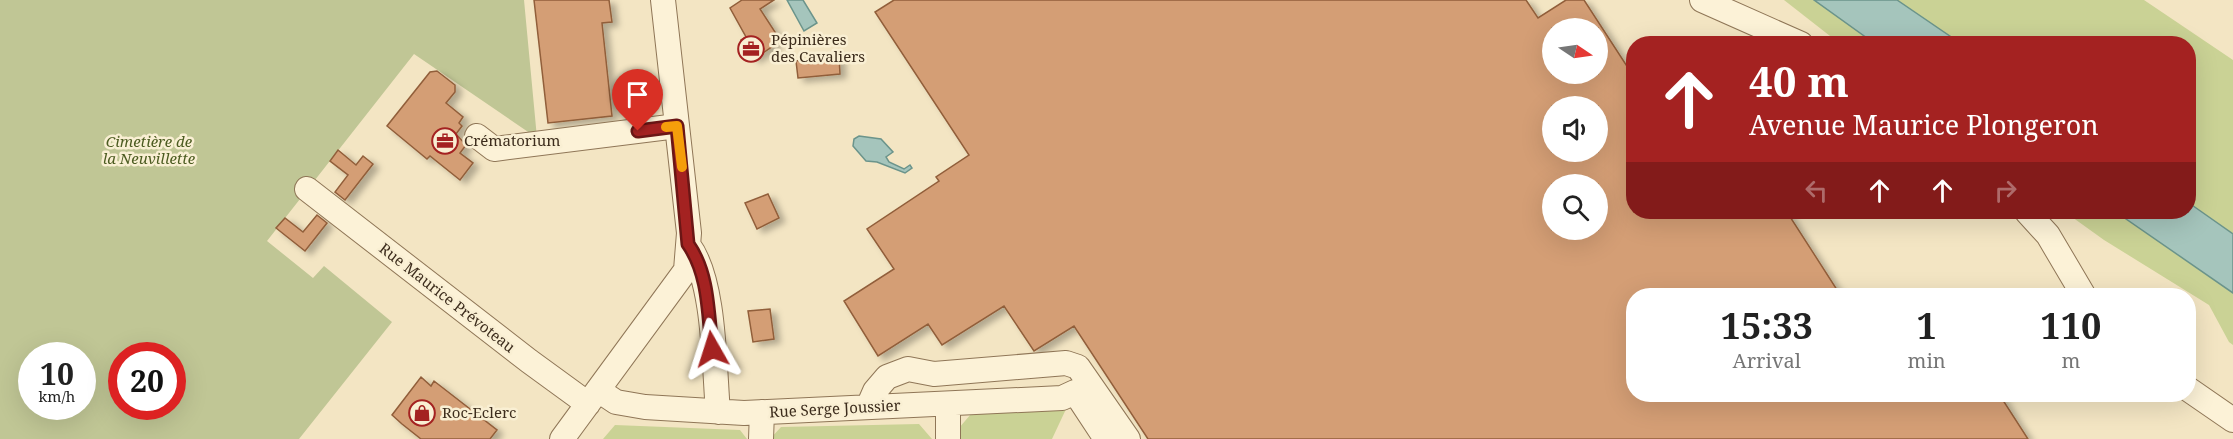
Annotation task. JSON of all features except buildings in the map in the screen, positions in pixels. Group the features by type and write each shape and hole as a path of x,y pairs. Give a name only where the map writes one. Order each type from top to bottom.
{"street":[{"path":"562,439 686,270 688,244 663,0"},
{"path":"1702,0 1783,36"},
{"path":"477,136 494,149 677,126"},
{"name":"Rue Maurice Prévoteau","path":"307,189 529,361 593,397"},
{"path":"2033,219 2048,235 2079,288"},
{"path":"688,244 698,258 706,286 718,412"},
{"path":"868,407 875,391 887,377 902,370 934,374 1066,363 1077,367 1128,439"},
{"name":"Rue Serge Joussier","path":"593,397 645,407 718,412 762,412 1062,398 1075,392 1106,439"},
{"path":"2196,395 2233,420"},
{"path":"948,404 948,439"},
{"path":"761,439 762,412"}],"green space":[{"name":"Cimetière de la Neuvillette","path":"0,0 524,0 537,138 414,54 267,241 313,278 324,266 392,322 299,439 0,439"},
{"path":"1784,0 2144,0 2233,60 2233,345 2229,342 2209,305 2196,297 2196,288 2182,288 2075,219 2196,219 2196,36 1830,36"},
{"path":"977,407 1067,407 1052,439 960,439 959,428"},
{"path":"919,424 932,439 770,439 781,427"},
{"path":"615,425 740,430 747,439 603,439"}],"water":[{"path":"787,0 803,0 817,23 804,31"},
{"path":"1814,0 1897,0 1950,36 1864,36"},
{"path":"859,136 881,139 893,152 886,157 889,162 904,169 910,165 912,168 905,173 877,162 866,161 853,146 854,139"},
{"path":"2196,208 2233,234 2233,293 2126,219 2196,219"}],"slow traffic":[{"path":"666,127 677,126 682,167"}],"place":[{"name":"Pépinières des Cavaliers","path":"751,49"},
{"name":"Crématorium","path":"445,141"},
{"name":"Roc-Eclerc","path":"422,413"}],"route":[{"path":"638,131 677,126 689,233 688,244 698,258 706,286 712,349"}]}
